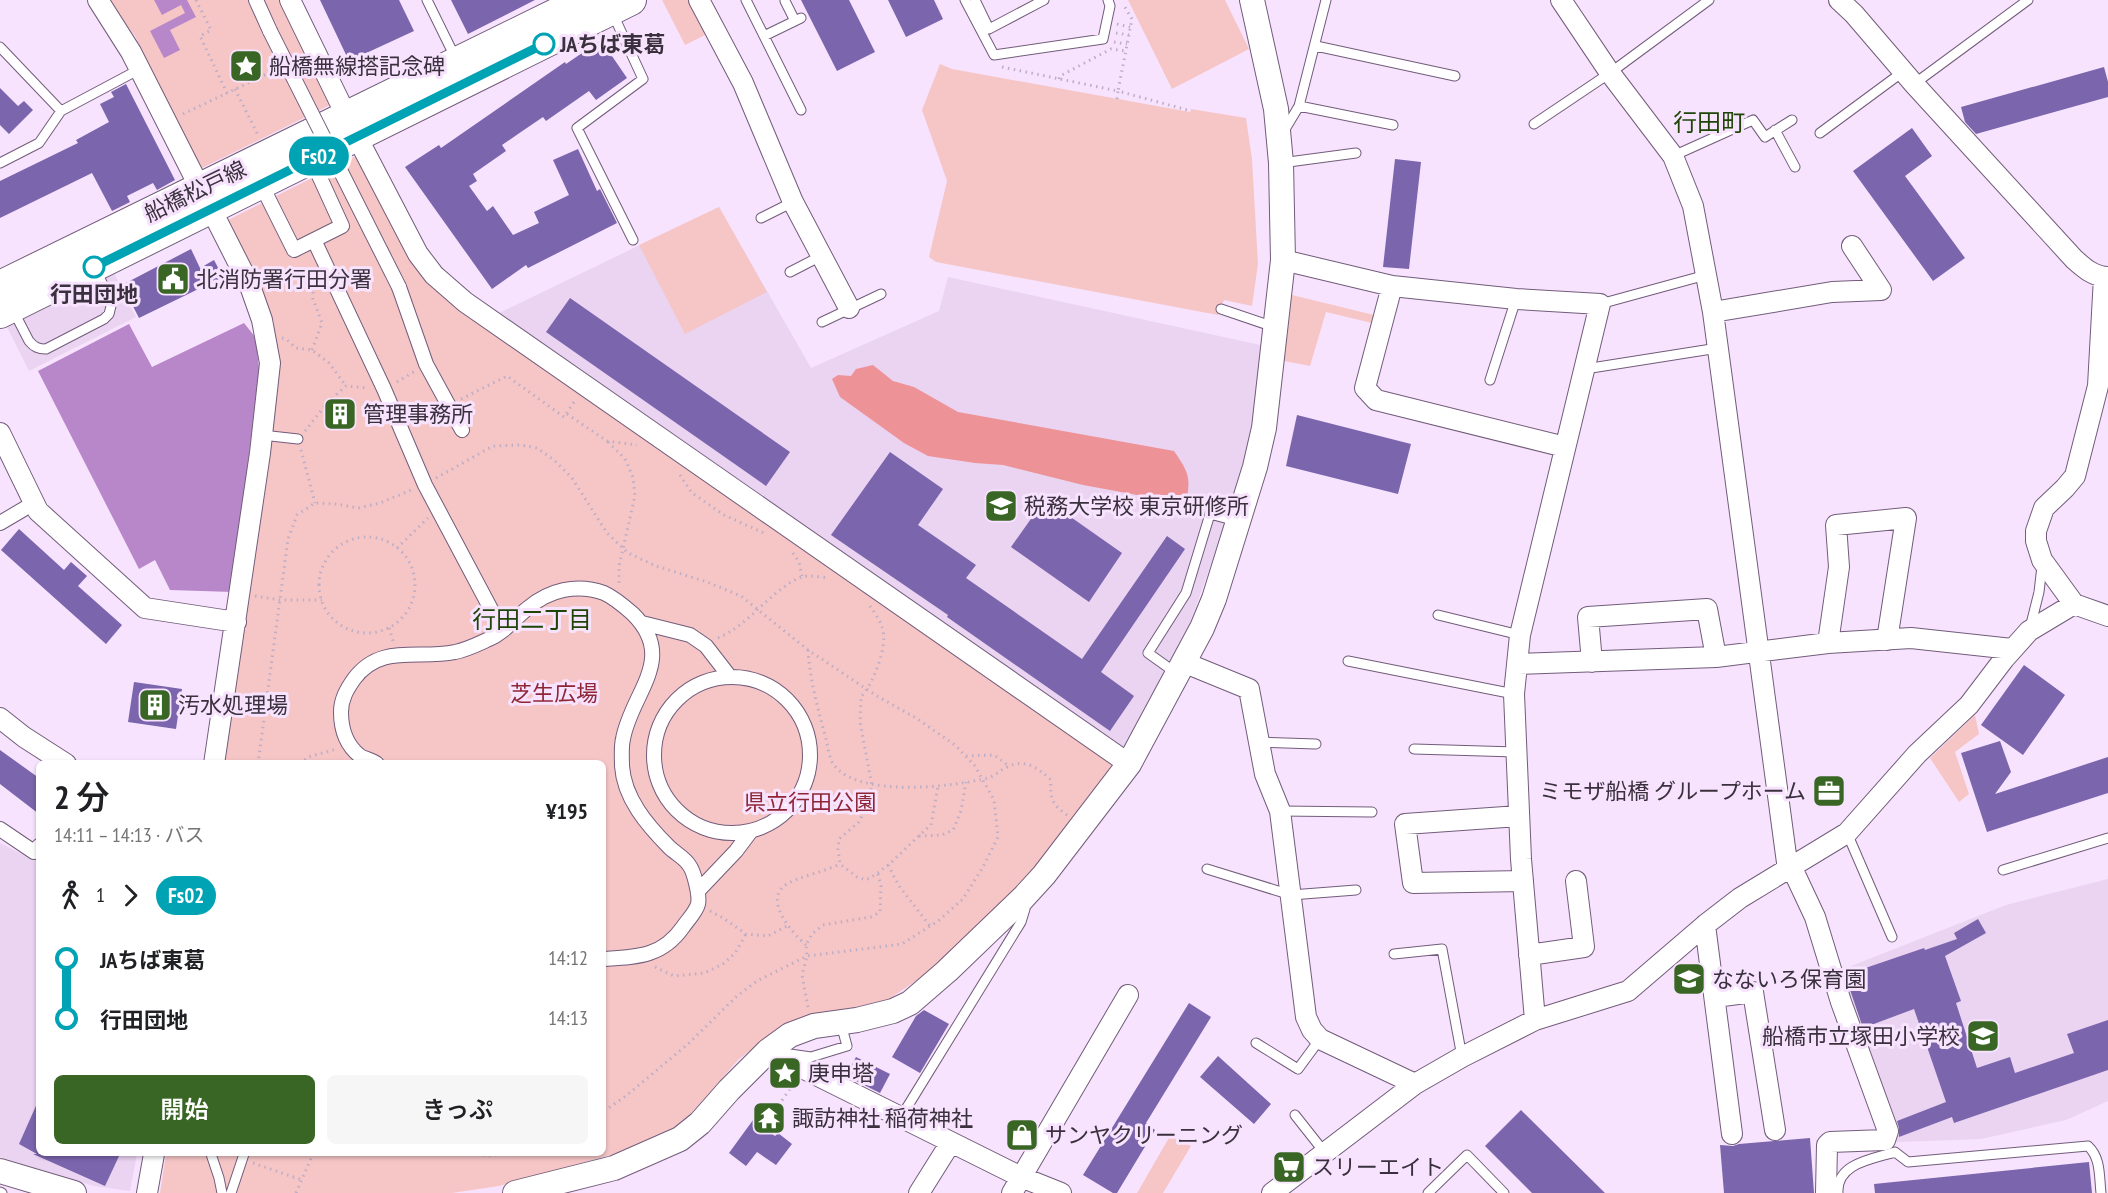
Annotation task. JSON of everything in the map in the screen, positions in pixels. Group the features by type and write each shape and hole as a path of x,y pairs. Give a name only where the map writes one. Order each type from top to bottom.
{"main road":[{"name":"船橋松戸線","path":"4,302 88,256 609,3"},
{"name":"船橋松戸線","path":"352,127 457,62 609,3"}],"street":[{"path":"98,0 140,69 250,286 262,320 270,363 240,594 215,760"},
{"path":"256,0 399,286 426,364 462,430"},
{"path":"290,0 404,230 434,275 465,302 1129,765"},
{"path":"699,0 743,83 793,202 849,308"},
{"path":"515,1193 614,1168 680,1138 700,1123 768,1051 790,1035 814,1026 892,1011 910,1003 947,971 1023,897 1082,827 1129,765 1202,627 1214,599 1264,428 1283,260 1281,163 1276,109 1252,0"},
{"path":"1561,0 1610,73 1673,156 1693,206 1713,312 1790,869 1815,917 1841,1002 1888,1131 1885,1140 1830,1142 1827,1145 1826,1193"},
{"path":"1839,0 2074,259 2086,270 2106,277 2098,386 2075,476 2044,508 2036,531 2036,541 2043,560 2074,604 2091,608 2108,616"},
{"path":"266,194 294,250 342,226 316,169"},
{"path":"314,240 438,509 502,630"},
{"path":"1713,312 1832,292 1881,291 1852,246"},
{"path":"1283,260 1392,286 1516,299 1600,304 1520,635 1514,694 1523,881 1535,1020"},
{"path":"1392,286 1365,388 1376,400 1565,447"},
{"path":"0,433 38,511 145,608 236,622"},
{"path":"0,523 34,503"},
{"path":"1828,643 1839,567 1836,525 1906,518 1887,640"},
{"path":"369,760 361,756 350,745 342,729 341,705 347,690 361,670 391,655 456,652 492,638 530,606 551,594 567,589 585,588 604,594 622,604 642,623 649,635 653,653 650,674 623,739 622,768 627,790 644,819 689,865 698,898"},
{"path":"1272,1193 1415,1084 1462,1057 1535,1020 1628,991 1740,898 1847,833 1917,754 1969,705 2012,649 2030,631 2074,604"},
{"path":"1592,662 1588,617 1707,609 1716,657"},
{"path":"642,623 690,635 706,646 730,677"},
{"path":"1517,664 1716,657 1828,643 1911,638 2012,649"},
{"path":"1180,668 1249,689 1265,774 1280,811 1306,1017 1312,1030 1320,1039 1415,1084"},
{"path":"743,676 771,687 793,708 807,735 810,765 799,795 779,819 751,831 718,832 691,822 668,800 655,773 654,743 664,714 684,692 712,678 730,677 743,676"},
{"path":"0,718 24,738 60,760"},
{"path":"1519,816 1405,824 1413,883 1523,881"},
{"path":"0,829 34,852 36,850"},
{"path":"606,959 634,958 653,953 666,945 680,931 698,898 751,831"},
{"path":"1529,956 1584,947 1576,881"},
{"path":"1705,925 1732,1134"},
{"path":"1715,997 1753,992 1775,1130"},
{"path":"1016,1185 1128,995"},
{"path":"768,1051 951,1142 1016,1185 1061,1193"},
{"path":"919,1193 951,1142"},
{"path":"147,1193 154,1156"},
{"path":"0,1171 35,1188 74,1193"}],"lane":[{"path":"428,0 457,62"},
{"path":"746,0 801,110"},
{"path":"965,0 994,55 1103,39 1110,6 1108,0"},
{"path":"975,0 989,29 1044,0"},
{"path":"1279,137 1299,106 1326,0"},
{"path":"1534,124 1610,73 1709,0"},
{"path":"1820,133 2028,0"},
{"path":"764,36 798,19 785,1"},
{"path":"609,3 643,79 577,128 633,240"},
{"path":"1316,46 1455,76"},
{"path":"0,48 62,111"},
{"path":"0,163 39,143 62,111 140,69"},
{"path":"1299,106 1393,125"},
{"path":"1673,156 1753,120 1765,137 1792,120"},
{"path":"1775,130 1796,167"},
{"path":"1281,163 1356,153"},
{"path":"761,218 793,202"},
{"path":"4,302 32,345 42,349 104,319 109,314 112,302 88,256"},
{"path":"790,272 821,256"},
{"path":"1600,304 1706,275"},
{"path":"822,322 881,294"},
{"path":"1490,380 1516,299"},
{"path":"1221,309 1276,327"},
{"path":"1584,369 1718,348"},
{"path":"262,435 298,439"},
{"path":"1180,668 1148,653 1186,593 1210,514 1238,521"},
{"path":"2030,631 2039,592 2043,560"},
{"path":"1438,615 1520,635"},
{"path":"1348,660 1514,694"},
{"path":"1258,742 1316,744"},
{"path":"1414,749 1516,752"},
{"path":"1280,811 1372,812"},
{"path":"1847,833 1892,937"},
{"path":"2003,870 2108,838"},
{"path":"1207,869 1291,895 1356,890"},
{"path":"901,1117 1021,922 1025,909 1023,897"},
{"path":"1394,954 1442,949 1462,1057"},
{"path":"768,1051 811,1058 847,1046 840,1022"},
{"path":"1256,1043 1298,1069 1320,1039"},
{"path":"1296,1115 1325,1153"},
{"path":"1838,1193 1839,1180 1847,1169 1895,1152 1908,1162 2088,1146 2097,1159 2102,1193"},
{"path":"1428,1193 1467,1155 1504,1193"},
{"path":"213,1156 222,1193"},
{"path":"231,1193 245,1157"}],"path":[{"path":"196,0 211,30 200,36 227,93"},
{"path":"1118,99 1132,19 1121,0"},
{"path":"1114,23 1130,27"},
{"path":"1113,32 1129,35"},
{"path":"1111,41 1127,44"},
{"path":"1059,80 1060,76 1112,49 1126,51"},
{"path":"167,122 281,67"},
{"path":"1000,67 1118,91 1191,111"},
{"path":"234,89 263,144"},
{"path":"312,350 322,323 313,299 313,282 327,269"},
{"path":"265,336 286,339 296,348 312,350 329,363 346,386"},
{"path":"315,503 298,439 328,402 346,386 384,389 426,364"},
{"path":"449,405 507,376 564,417 585,385"},
{"path":"567,414 607,441 625,459 633,477 635,496 619,566 618,581 622,604"},
{"path":"607,441 639,446"},
{"path":"678,472 692,493 709,505 724,515 773,537"},
{"path":"397,548 438,509"},
{"path":"362,537 380,539 397,548 409,562 414,580 413,599 404,616 389,628 371,633 353,632 336,622 324,608 322,600 319,590 320,571 329,555 344,543 362,537"},
{"path":"789,547 799,562 802,576"},
{"path":"702,643 721,638 733,630 802,576 827,577 837,581"},
{"path":"240,594 280,600 322,600"},
{"path":"868,604 883,628 879,663 867,690 861,697 860,722 872,786 860,821 839,839 840,864 857,877 866,880 878,874 931,825 938,786"},
{"path":"808,650 810,680 833,764 844,775 872,786 938,786 992,777 1009,766 1022,762 1039,768 1051,780 1050,793 1054,805 1082,827"},
{"path":"305,760 350,745"},
{"path":"965,756 994,755 1009,766"},
{"path":"917,837 942,835 953,830 961,811 966,782"},
{"path":"606,1111 688,1044 737,996 757,981 807,956 902,944 930,926 963,899 998,837"},
{"path":"806,945 780,916 778,900 781,888 790,882 816,875 840,864"},
{"path":"888,865 899,886 930,926"},
{"path":"814,1026 805,997 802,975 807,956 806,945 812,934 824,925 870,917 880,912 881,886 878,874"},
{"path":"698,898 746,934 768,936 787,926"},
{"path":"634,958 674,976 704,973 723,964 735,953 746,934"},
{"path":"765,1125 803,1070"},
{"path":"296,1193 312,1156"},
{"path":"245,1157 302,1180"}],"shaded area":[{"path":"154,0 187,0 196,17 170,30 180,50 164,58 150,31 185,13 181,5 162,15"},
{"name":"税務大学校 東京研修所","path":"719,207 811,368 939,311 948,277 1265,346 1245,462 1216,550 1189,626 1166,675 1123,750 495,315"},
{"path":"114,273 136,317 29,371 7,327"},
{"path":"244,323 256,338 259,369 233,592 170,590 155,560 139,569 38,371 129,324 152,367"},
{"path":"873,365 893,381 914,387 958,412 1174,451 1188,476 1186,504 1083,485 1003,465 928,456 904,443 840,397 832,379 838,375 851,376 856,369"},
{"path":"0,843 36,861 36,1156 137,1156 130,1191 94,1186 0,1157"},
{"name":"船橋市立塚田小学校","path":"2108,879 2108,1101 2066,1120 1981,1139 1896,1142 1836,972 2006,905"}],"green space":[{"path":"107,0 282,0 334,103 198,170 135,36"},
{"path":"662,0 692,0 709,33 685,45"},
{"path":"1128,0 1225,0 1249,49 1172,89"},
{"path":"940,64 952,69 1190,112 1191,109 1246,118 1252,159 1258,264 1252,306 1224,300 1218,315 936,262 929,257 947,181 922,110"},
{"name":"県立行田公園","path":"360,154 430,279 1117,764 1024,881 979,928 926,974 883,1003 809,1015 771,1034 738,1060 681,1125 618,1153 499,1186 452,1193 160,1193 166,1156 606,1156 606,760 223,760 271,438 274,322 222,223"},
{"path":"719,207 767,292 685,334 639,245"},
{"path":"1292,295 1378,316 1376,324 1326,312 1310,366 1284,361"},
{"path":"1975,715 1979,734 1955,752 1969,794 1959,802 1930,758"},
{"path":"1170,1136 1191,1146 1163,1193 1137,1193"}],"building":[{"path":"320,0 399,0 414,31 349,61"},
{"name":"JAちば東葛","path":"451,0 535,0 468,34"},
{"path":"801,0 849,0 875,52 837,71"},
{"path":"888,0 934,0 943,19 906,37"},
{"path":"601,40 627,78 596,100 589,91 546,121 543,117 518,134 502,145 506,151 473,174 477,181 469,186 487,211 493,206 513,235 539,223 534,212 569,195 553,160 578,149 597,191 600,189 617,223 528,268 526,265 492,289 405,167 439,145 441,148 565,62 566,64"},
{"path":"2104,67 2108,82 2108,97 1976,134 1965,122 1961,107"},
{"path":"126,84 175,180 157,190 153,183 127,196 130,202 112,211 92,173 0,218 0,181 78,143 76,140 109,122 100,104 114,97 111,92"},
{"path":"0,88 18,106 24,101 33,110 9,134 0,125"},
{"path":"1912,128 1932,156 1905,176 1965,258 1933,281 1853,171"},
{"path":"1395,159 1421,162 1409,269 1383,267"},
{"path":"191,249 200,268 214,260 223,277 139,318 122,285"},
{"path":"570,298 790,452 766,486 546,332"},
{"path":"1297,415 1411,444 1398,494 1286,466"},
{"path":"890,452 943,489 918,525 976,565 966,578 1082,659 1167,536 1185,549 1101,672 1134,696 1110,731 831,535"},
{"path":"1045,499 1122,553 1089,602 1011,547"},
{"path":"19,529 64,570 71,562 87,576 78,586 122,625 106,644 1,550"},
{"path":"2024,665 2065,695 2023,755 1981,725"},
{"name":"汚水処理場","path":"134,682 182,689 176,729 128,722"},
{"path":"2000,741 2011,772 1995,794 2108,757 2108,793 1987,832 1961,753"},
{"path":"0,750 36,776 36,812 0,784"},
{"path":"1978,919 1986,933 1945,956 1961,1001 1956,1003 1977,1068 2010,1057 2015,1073 2074,1053 2067,1034 2108,1020 2108,1070 1954,1123 1952,1117 1899,1137 1897,1121 1946,1102 1914,1009 1863,1028 1845,975 1957,939 1954,933"},
{"path":"1189,1003 1211,1017 1146,1123 1155,1130 1117,1193 1113,1193 1083,1175"},
{"path":"924,1010 949,1024 920,1073 892,1057 916,1016"},
{"path":"1218,1056 1271,1104 1254,1124 1200,1077"},
{"path":"856,1057 890,1074 880,1093 846,1076"},
{"path":"36,1106 36,1153 19,1144"},
{"path":"1521,1110 1605,1193 1532,1193 1485,1146"},
{"path":"753,1120 775,1136 778,1133 792,1144 776,1165 757,1152 746,1166 729,1153"},
{"path":"1810,1138 1814,1193 1724,1193 1720,1145 1733,1146"},
{"path":"38,1156 119,1156 105,1186"},
{"path":"2089,1162 2092,1193 1875,1193 1874,1184"}],"bus line":[{"name":"Fs02","path":"94,267 544,44"}],"place":[{"name":"JAちば東葛","path":"544,44"},
{"name":"船橋無線搭記念碑","path":"246,66"},
{"name":"行田団地","path":"94,267"},
{"name":"北消防署行田分署","path":"173,279"},
{"name":"管理事務所","path":"340,414"},
{"name":"税務大学校 東京研修所","path":"1001,506"},
{"name":"汚水処理場","path":"155,705"},
{"name":"ミモザ船橋 グループホーム","path":"1829,791"},
{"name":"なないろ保育園","path":"1689,979"},
{"name":"船橋市立塚田小学校","path":"1983,1036"},
{"name":"庚申塔","path":"785,1073"},
{"name":"諏訪神社 稲荷神社","path":"769,1118"},
{"name":"サンヤクリーニング","path":"1022,1135"},
{"name":"スリーエイト","path":"1289,1167"}],"district":[{"name":"行田町","path":"1709,122"},
{"name":"行田二丁目","path":"532,619"}],"park label":[{"name":"芝生広場","path":"554,693"}]}
